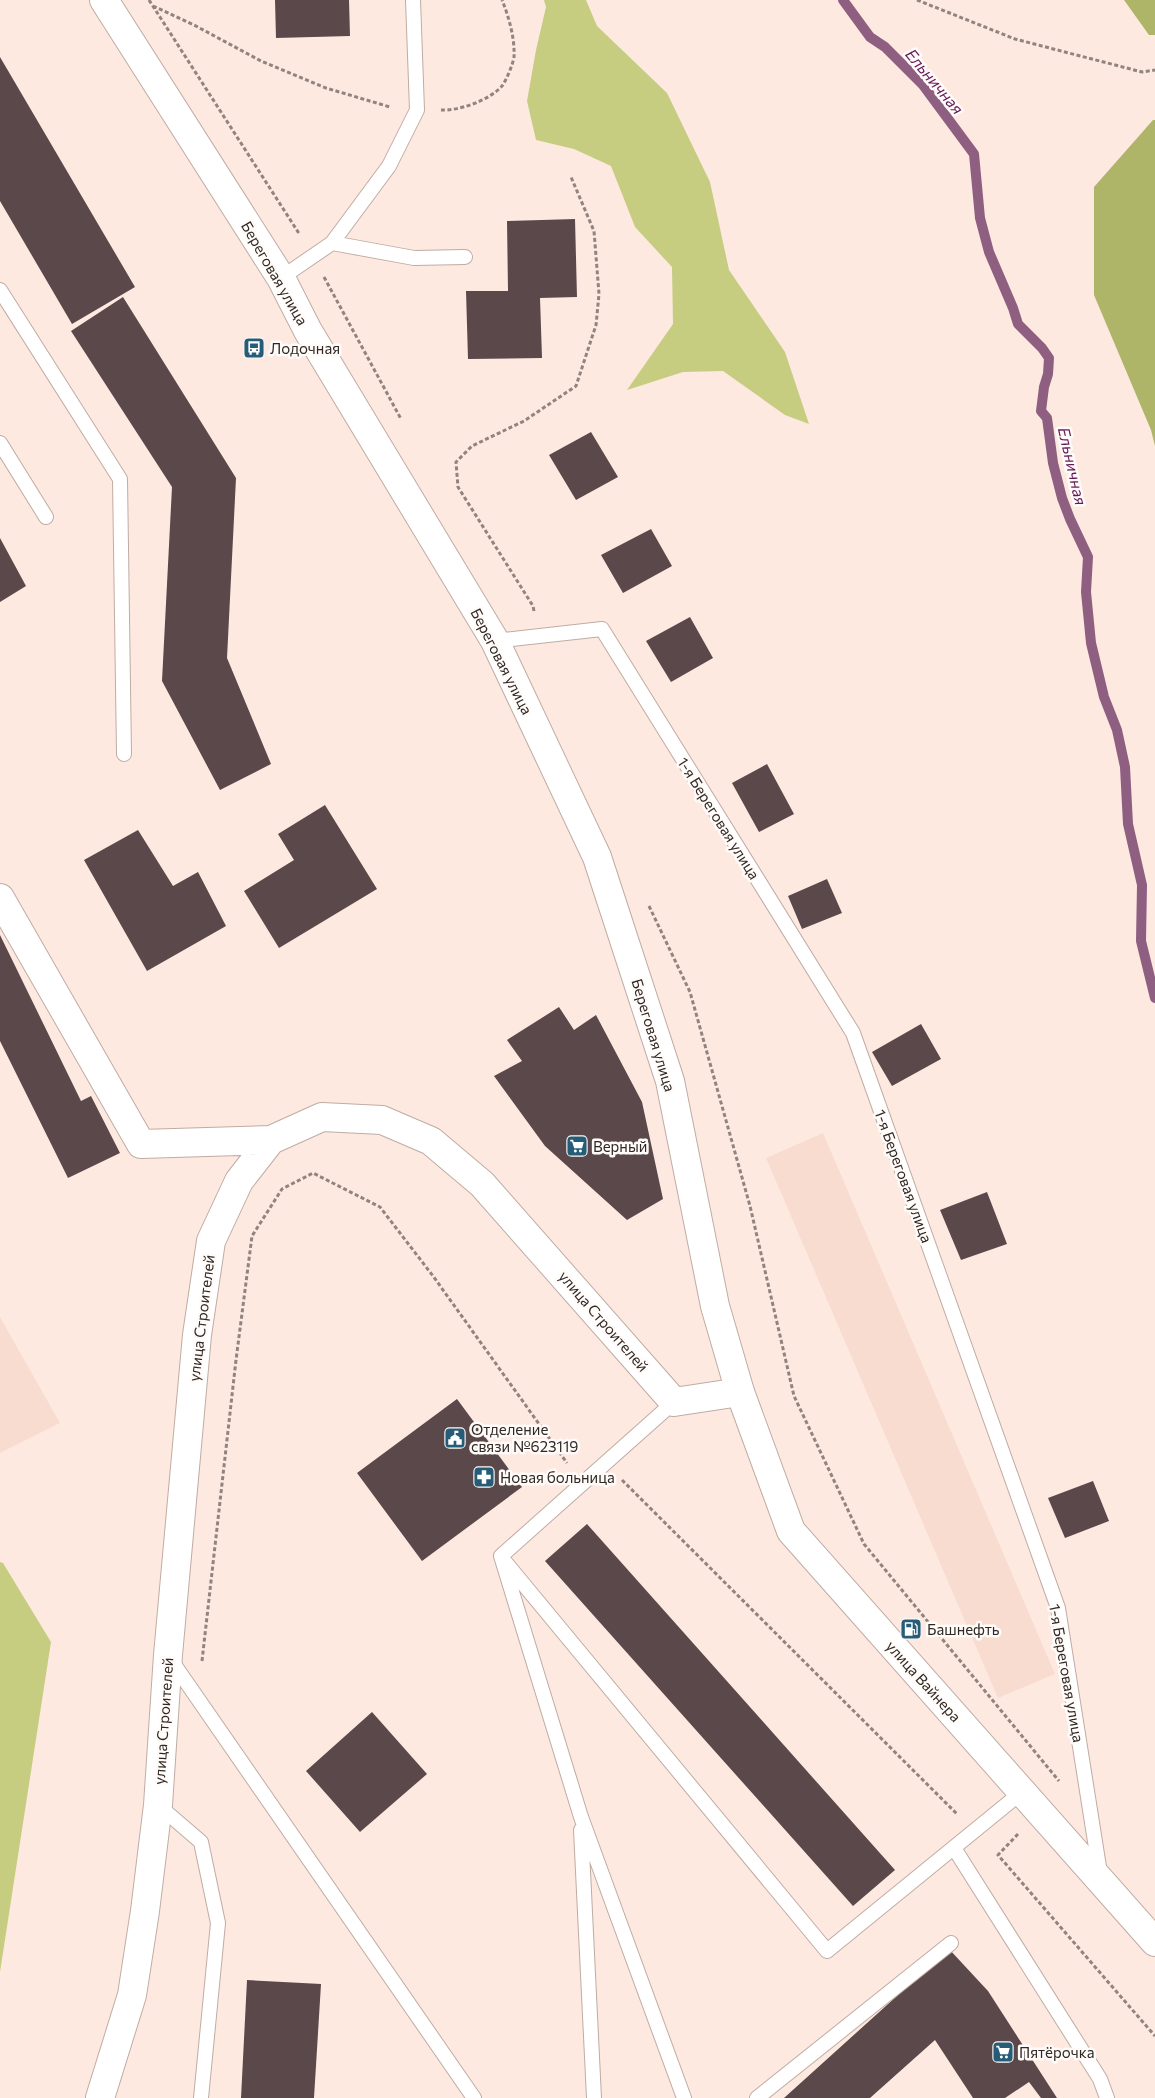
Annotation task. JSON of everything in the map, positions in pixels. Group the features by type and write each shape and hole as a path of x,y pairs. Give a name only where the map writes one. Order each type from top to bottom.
{"main road":[{"name":"Береговая улица","path":"104,0 281,278 308,331 495,641 600,866 670,1081 715,1306 740,1392"},
{"path":"0,898 141,1144 271,1140"},
{"name":"улица Строителей","path":"100,2098 132,1995 158,1805 168,1655 197,1334 211,1241 239,1181 271,1140 322,1117 382,1120 431,1141 482,1184 674,1402"},
{"name":"улица Вайнера","path":"740,1392 791,1531 1155,1942"},
{"path":"674,1402 740,1392"}],"lane":[{"path":"281,278 332,243 389,166 417,110 413,0"},
{"path":"332,243 414,258 465,257"},
{"path":"0,290 120,479 124,754"},
{"path":"0,442 46,516"},
{"name":"1-я Береговая улица","path":"495,641 602,629 853,1033 1058,1608 1101,1880"},
{"path":"501,1556 674,1402"},
{"path":"501,1556 827,1951 1022,1792"},
{"path":"501,1556 581,1817 684,2098"},
{"path":"168,1655 474,2098"},
{"path":"158,1805 201,1842 218,1923 202,2098"},
{"path":"581,1817 594,2098"},
{"path":"954,1848 1100,2079 1107,2098"},
{"path":"757,2098 951,1943"}],"path":[{"path":"153,6 194,25 261,61 326,88 385,106 417,110 450,111 479,102 502,86 514,59 509,18 502,0"},
{"path":"917,0 1015,39 1142,72 1155,70"},
{"path":"539,636 532,606 458,487 456,462 472,446 524,421 576,386 596,325 599,294 594,231 571,177"},
{"path":"199,1700 236,1360 252,1236 282,1189 313,1173 380,1206 433,1276 582,1484"},
{"path":"605,1463 998,1855"}],"shaded area":[{"path":"823,1133 1055,1674 998,1698 766,1158"},
{"path":"0,1317 60,1423 0,1453"}],"green space":[{"path":"544,0 586,0 597,26 667,93 710,182 729,270 785,352 809,424 785,415 723,371 683,372 627,390 673,324 672,267 635,227 611,166 574,149 536,140 527,101 546,7"},
{"path":"1124,0 1155,0 1155,35 1149,35"},
{"path":"1155,120 1155,446 1151,430 1094,295 1094,187"},
{"path":"0,1562 3,1563 51,1642 0,1972"}],"building":[{"path":"275,0 349,0 350,36 276,38"},
{"path":"0,57 135,287 72,324 0,201"},
{"path":"575,219 577,297 540,298 542,358 468,359 466,291 508,291 507,221"},
{"path":"123,297 236,478 227,658 271,764 220,790 162,681 172,487 71,331"},
{"path":"591,432 618,477 576,500 549,455"},
{"path":"651,529 672,566 623,593 601,555"},
{"path":"0,538 26,586 0,602"},
{"path":"690,617 713,658 671,682 646,641"},
{"path":"767,764 794,814 759,832 732,783"},
{"path":"325,805 377,889 279,948 244,891 294,860 278,834"},
{"path":"138,830 173,886 198,872 226,926 147,971 84,860"},
{"path":"827,879 842,913 802,929 788,896"},
{"path":"0,935 81,1101 91,1096 120,1153 68,1178 0,1041"},
{"path":"559,1007 574,1030 596,1015 642,1102 663,1199 627,1220 545,1146 494,1076 522,1061 507,1040"},
{"path":"921,1024 941,1059 892,1086 872,1052"},
{"path":"987,1192 1007,1244 961,1260 940,1210"},
{"path":"457,1399 522,1487 422,1561 357,1473"},
{"path":"1093,1481 1109,1521 1065,1538 1048,1498"},
{"path":"587,1524 895,1870 853,1906 545,1561"},
{"path":"372,1712 427,1774 360,1832 306,1771"},
{"path":"949,1949 988,1991 1057,2098 1041,2098 1029,2082 1005,2098 973,2098 935,2040 870,2098 784,2098"},
{"path":"247,1980 321,1984 314,2098 241,2098"}],"waterway":[{"name":"Ельничная","path":"843,0 870,37 885,47 923,85 974,154 980,218 989,252 1018,324 1042,348 1049,358 1041,411 1047,418 1053,463 1062,498 1088,557 1086,592 1091,643 1104,697 1117,730 1125,767 1128,824 1142,885 1141,941 1155,998"}],"place":[{"name":"Лодочная","path":"254,348"},
{"name":"Верный","path":"577,1146"},
{"name":"Отделение связи №623119","path":"455,1438"},
{"name":"Новая больница","path":"484,1477"},
{"name":"Башнефть","path":"911,1629"},
{"name":"Пятёрочка","path":"1003,2052"}]}
